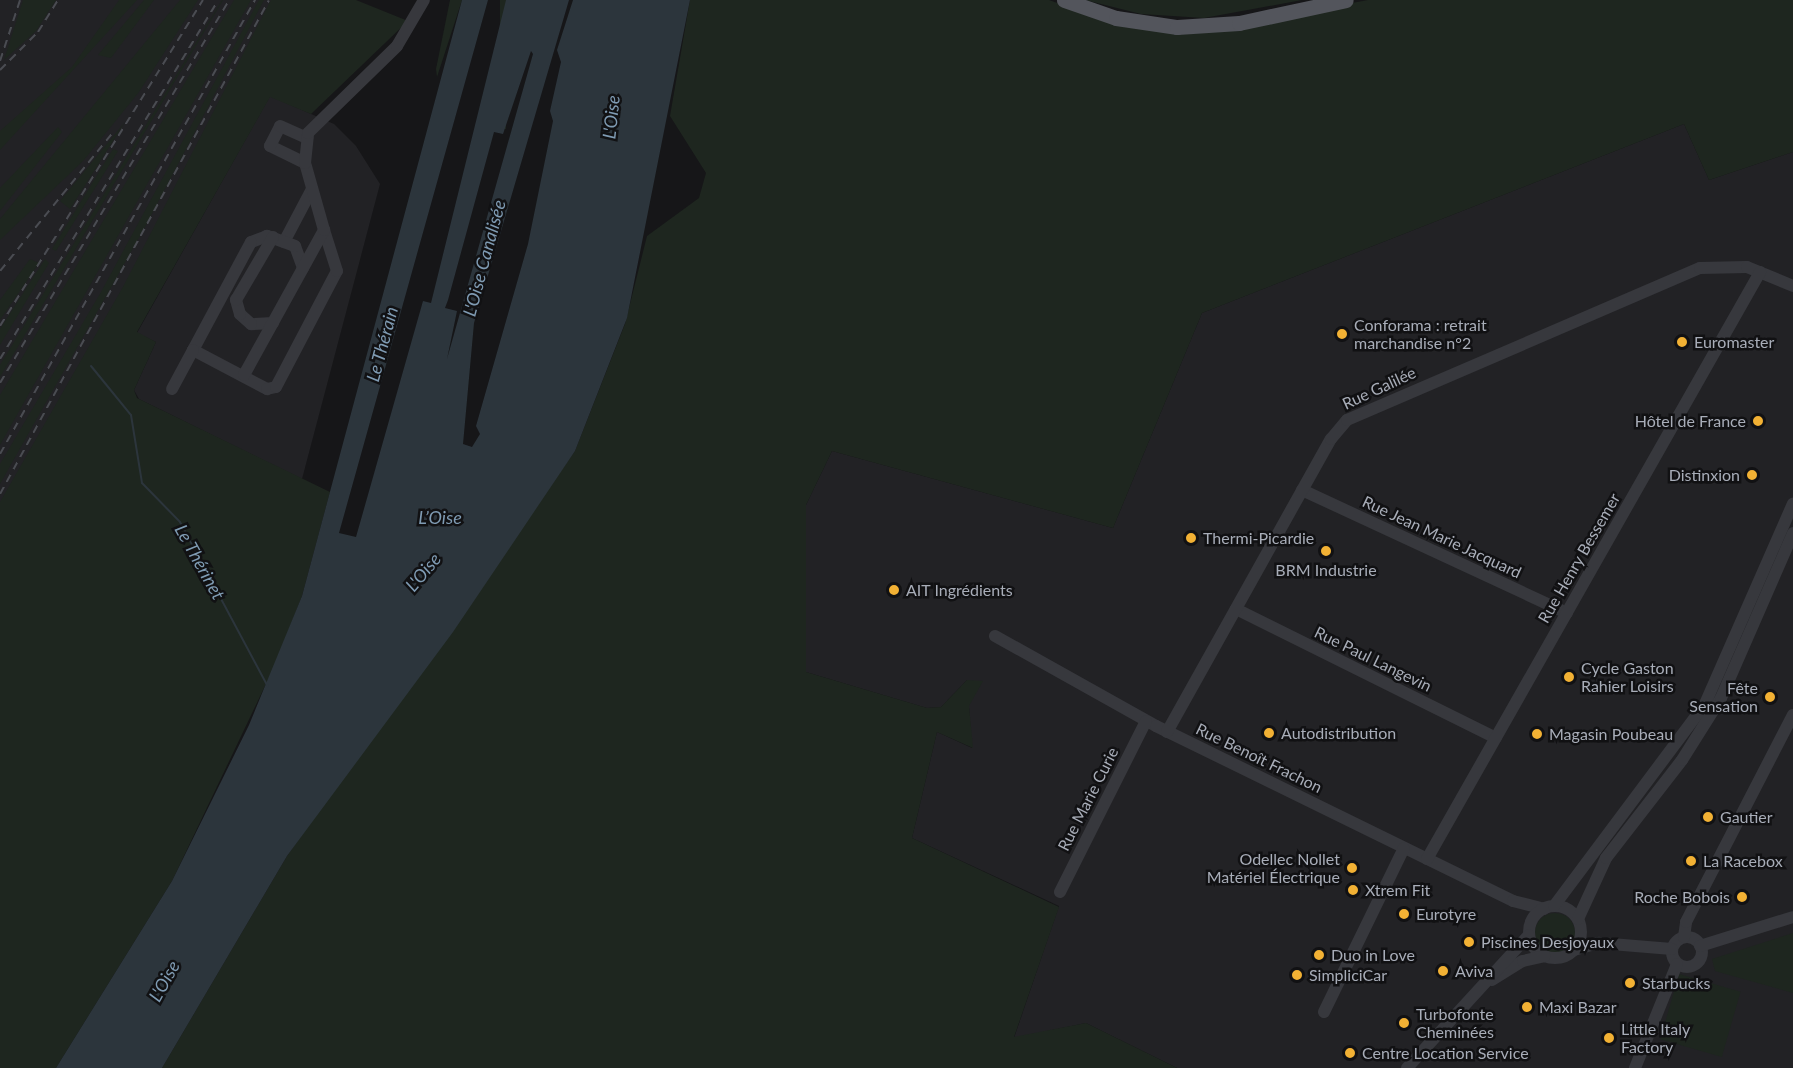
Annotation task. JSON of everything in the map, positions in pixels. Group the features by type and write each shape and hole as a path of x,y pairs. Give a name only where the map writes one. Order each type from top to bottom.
{"main road":[{"path":"1064,0 1116,18 1177,27 1249,21 1346,0"}],"street":[{"path":"193,350 267,389 277,385 337,271 305,163 306,138 316,122 397,46 424,0"},
{"path":"305,163 270,146 280,126 306,138"},
{"path":"273,322 251,324 240,314 236,300 312,189"},
{"path":"244,375 324,230"},
{"path":"172,389 251,242 279,239 299,251 303,268"},
{"name":"Rue Galilée","path":"1167,732 1338,430 1358,414 1695,269 1729,265 1760,272 1793,286"},
{"name":"Rue Henry Bessemer","path":"1427,860 1760,272"},
{"name":"Rue Jean Marie Jacquard","path":"1302,490 1567,613"},
{"path":"1407,1068 1549,908 1705,704 1793,504"},
{"path":"1575,950 1579,923 1606,858 1682,760 1721,698 1793,533"},
{"name":"Rue Paul Langevin","path":"1236,609 1496,738"},
{"name":"Rue Benoît Frachon","path":"995,636 1167,732 1427,860 1513,901 1549,908"},
{"path":"1672,949 1684,937 1686,922 1793,715"},
{"name":"Rue Marie Curie","path":"1060,892 1146,721"},
{"path":"1324,1012 1404,848"},
{"name":"Rue Benoît Frachon","path":"1513,901 1529,930"},
{"path":"1549,908 1579,923 1606,943"},
{"path":"1684,937 1700,946 1793,917"},
{"path":"1529,930 1544,956"},
{"path":"1467,999 1508,968 1544,956 1559,958 1575,950 1606,943 1672,949"},
{"path":"1677,964 1697,964 1700,946"},
{"path":"1635,1068 1677,964 1672,949"}],"shaded area":[{"path":"0,0 282,0 0,525"},
{"path":"23,0 56,0 36,31 4,60"},
{"path":"119,0 137,0 0,150 0,131 72,67"},
{"path":"144,0 154,0 111,58 98,55"},
{"path":"180,0 198,0 139,92 84,160 0,240 0,219"},
{"path":"223,0 0,377 0,365"},
{"path":"234,0 251,0 0,445 0,395"},
{"path":"259,0 264,0 145,227 0,484 0,464 101,292"},
{"path":"271,0 356,0 408,21 311,114 270,97 137,332 156,342 134,390 137,398 330,492 302,596 274,667 172,881 56,1068 0,1068 0,502 124,285"},
{"path":"450,0 462,0 437,77 436,69"},
{"path":"500,0 506,0 506,129 500,129"},
{"path":"690,0 1049,0 1124,27 1195,32 1368,0 1793,0 1793,152 1709,180 1684,124 1202,313 1113,528 832,451 806,505 806,672 927,708 941,707 967,680 983,681 969,706 973,748 937,732 912,838 1059,907 1014,1037 1086,1023 1177,1068 162,1068 287,856 575,451 625,324 647,236 699,198 706,173 670,116"},
{"path":"1085,0 1302,0 1204,18 1141,14"},
{"path":"270,96 334,124 356,146 380,184 302,479 139,399 134,390 156,342 137,333"},
{"path":"125,122 70,209 60,201"},
{"path":"1684,124 1709,180 1793,152 1793,1068 1177,1068 1086,1023 1014,1038 1059,906 912,838 937,732 972,748 967,680 941,707 927,708 806,672 802,661 806,505 832,451 1113,528 1202,313"},
{"path":"58,127 62,132 0,211 0,188"},
{"path":"113,149 118,151 56,251 52,249"},
{"path":"30,259 39,263 0,320 0,300"},
{"path":"45,259 49,263 0,345 0,329"},
{"path":"1555,913 1563,914 1569,919 1574,925 1574,941 1569,947 1563,952 1555,953 1547,952 1541,947 1536,941 1535,933 1536,925 1541,919 1547,914"},
{"path":"1793,933 1793,993 1715,971 1712,959"},
{"path":"1679,974 1741,992 1722,1057 1660,1039"}],"water":[{"name":"L’Oise","path":"462,0 488,0 339,533 356,537 423,301 431,303 506,0 569,0 474,323 463,444 472,447 480,434 476,426 528,244 553,121 550,111 561,62 557,50 573,0 690,0 627,318 575,451 453,632 287,856 162,1068 56,1068 172,881 249,725 302,596","holes":["531,51 533,54 447,359 457,311 445,308 494,132 503,134"]}],"waterway":[{"name":"Le Thérinet","path":"91,366 131,415 142,483 180,522 268,687"}],"railway":[{"path":"0,61 20,0"},
{"path":"0,70 38,32 58,0"},
{"path":"0,326 203,0"},
{"path":"0,359 218,0"},
{"path":"0,383 229,0"},
{"path":"0,454 255,0"},
{"path":"0,494 269,0"},
{"path":"0,271 114,131"}],"place":[{"name":"Conforama : retrait marchandise n°2","path":"1342,334"},
{"name":"Euromaster","path":"1682,342"},
{"name":"Hôtel de France","path":"1758,421"},
{"name":"Distinxion","path":"1752,475"},
{"name":"Thermi-Picardie","path":"1191,538"},
{"name":"BRM Industrie","path":"1326,551"},
{"name":"AIT Ingrédients","path":"894,590"},
{"name":"Cycle Gaston Rahier Loisirs","path":"1569,677"},
{"name":"Fête Sensation","path":"1770,697"},
{"name":"Autodistribution","path":"1269,733"},
{"name":"Magasin Poubeau","path":"1537,734"},
{"name":"Gautier","path":"1708,817"},
{"name":"La Racebox","path":"1691,861"},
{"name":"Odellec Nollet Matériel Électrique","path":"1352,868"},
{"name":"Xtrem Fit","path":"1353,890"},
{"name":"Roche Bobois","path":"1742,897"},
{"name":"Eurotyre","path":"1404,914"},
{"name":"Piscines Desjoyaux","path":"1469,942"},
{"name":"Duo in Love","path":"1319,955"},
{"name":"Aviva","path":"1443,971"},
{"name":"SimpliciCar","path":"1297,975"},
{"name":"Starbucks","path":"1630,983"},
{"name":"Maxi Bazar","path":"1527,1007"},
{"name":"Turbofonte Cheminées","path":"1404,1023"},
{"name":"Little Italy Factory","path":"1609,1038"},
{"name":"Centre Location Service","path":"1350,1053"}],"water label":[{"name":"L'Oise","path":"611,117"},
{"name":"L'Oise Canalisée","path":"484,258"},
{"name":"Le Thérain","path":"382,344"},
{"name":"L'Oise","path":"423,572"},
{"name":"L'Oise","path":"164,981"}]}
